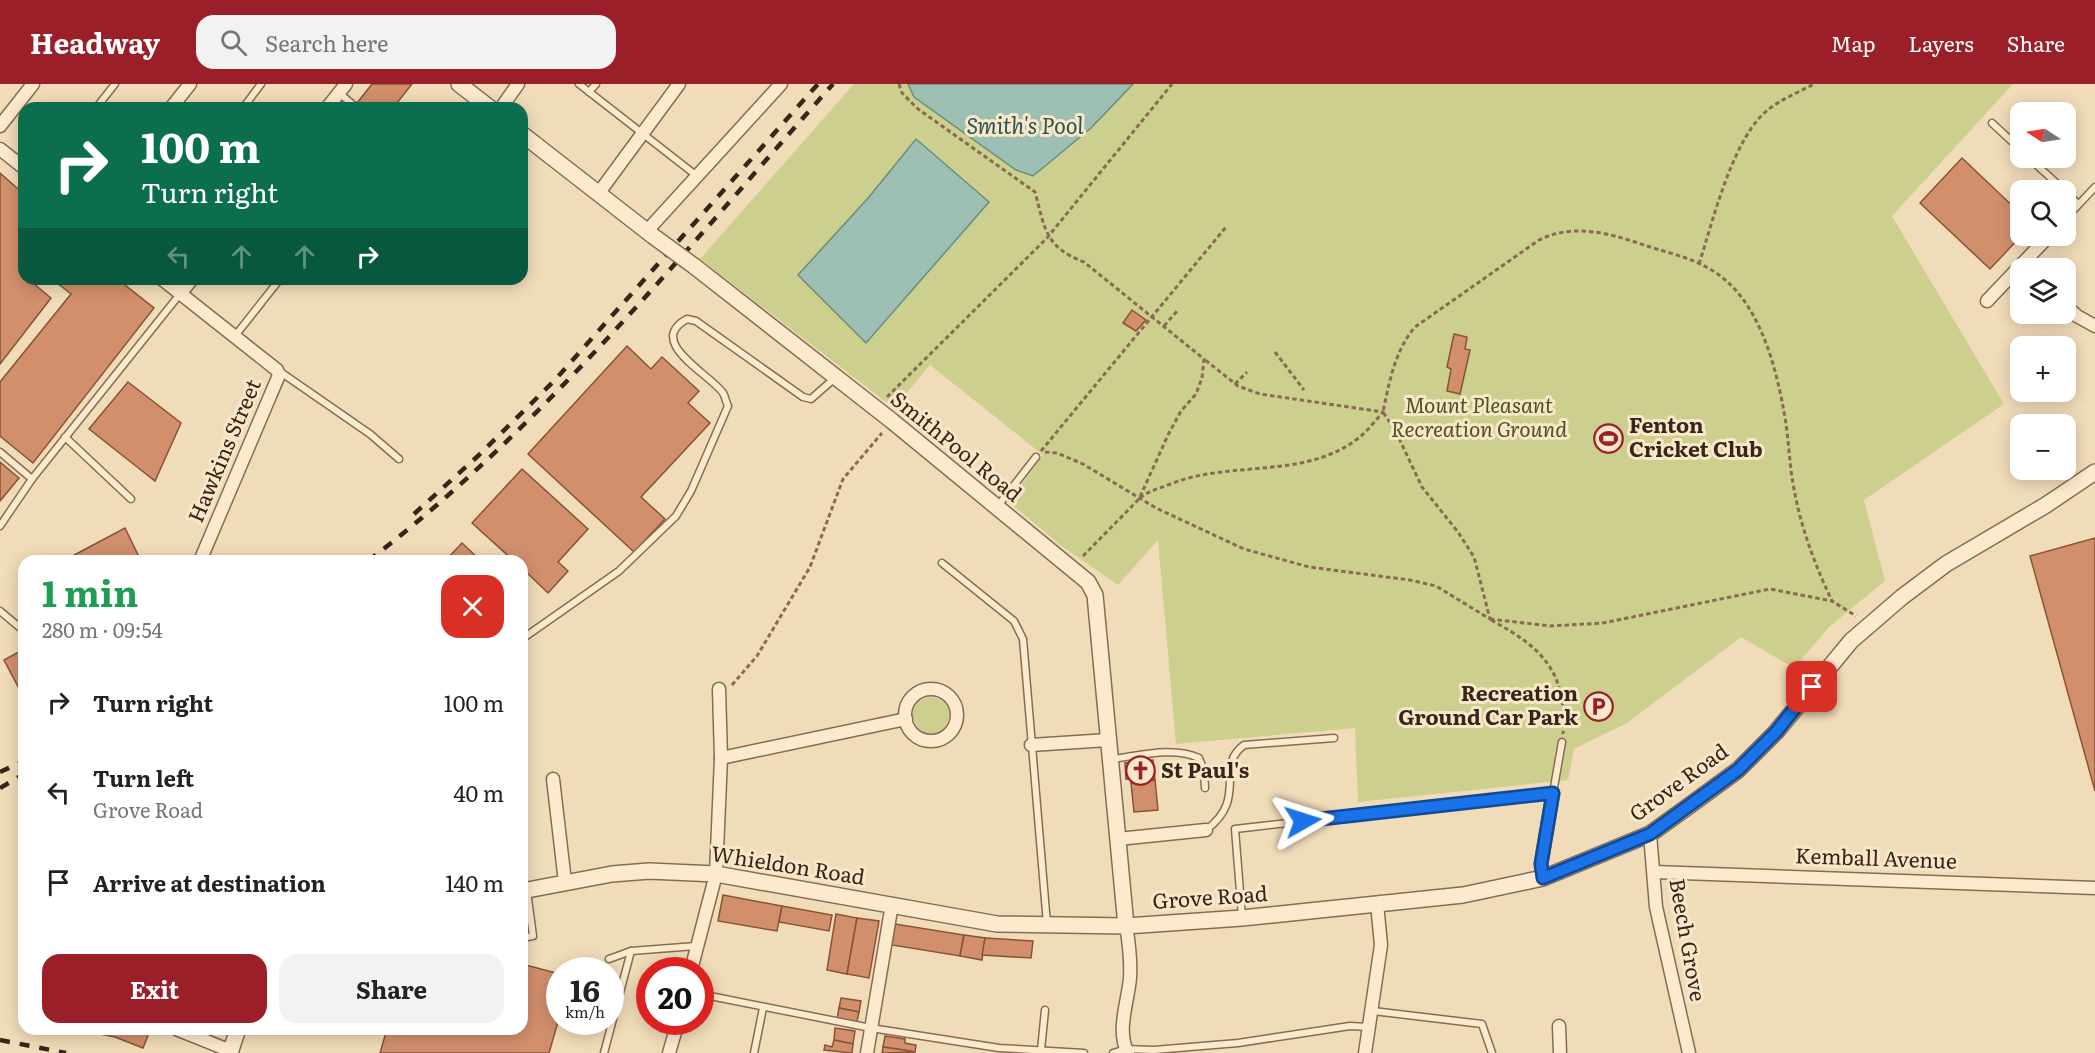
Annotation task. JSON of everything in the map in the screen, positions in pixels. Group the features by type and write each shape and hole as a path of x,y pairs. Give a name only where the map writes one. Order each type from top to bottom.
{"street":[{"path":"19,102 33,84"},
{"path":"176,102 190,84"},
{"path":"459,84 482,102"},
{"path":"505,102 518,84"},
{"path":"598,194 680,84"},
{"path":"650,234 697,176 782,84"},
{"path":"332,102 342,88"},
{"path":"0,126 18,103"},
{"name":"SmithPool Road","path":"528,139 836,376 1088,582 1095,596 1126,926"},
{"path":"0,149 18,163"},
{"path":"2030,258 2040,246"},
{"path":"1987,301 2010,279"},
{"name":"Hawkins Street","path":"169,285 277,370 278,377 203,555"},
{"path":"180,294 187,285"},
{"path":"2076,315 2095,326"},
{"name":"Grove Road","path":"1047,926 1126,926 1242,918 1463,895 1543,878 1650,834 1738,770 1776,732 1851,641 1902,597 1946,564 2046,505 2095,472"},
{"path":"694,957 716,874 721,758 719,689"},
{"path":"929,689 945,693 956,706 957,721 954,728 936,741 916,737 910,731 906,719 905,712 912,697 929,689"},
{"path":"721,758 906,719"},
{"path":"1031,746 1108,740"},
{"path":"553,779 565,882"},
{"path":"1543,878 1541,864 1553,793"},
{"path":"1118,839 1206,830"},
{"name":"Beech Grove","path":"1650,834 1656,907 1689,1053"},
{"name":"Whieldon Road","path":"528,890 565,882 649,871 716,874 997,924 1047,926"},
{"name":"Kemball Avenue","path":"1654,872 2095,888"},
{"path":"867,1053 892,904"},
{"path":"1365,1053 1381,945 1377,904"},
{"path":"1122,1052 1130,955 1126,926"},
{"path":"1559,1026 1560,1053"},
{"path":"190,1035 230,1052 236,1035"},
{"path":"669,1053 674,1035"}],"lane":[{"path":"101,102 115,84"},
{"path":"248,102 261,84"},
{"path":"579,84 697,176"},
{"path":"589,92 596,84"},
{"path":"342,88 352,102"},
{"path":"1992,123 2010,140"},
{"path":"2040,168 2053,180"},
{"path":"2076,206 2095,187"},
{"path":"235,336 275,285"},
{"path":"0,526 32,479 180,294"},
{"path":"528,635 619,571 684,506 728,406 723,393 678,352 672,339 674,330 680,322 687,319 696,321 802,397 811,399 836,376"},
{"path":"277,370 370,434 399,459"},
{"path":"65,437 131,499"},
{"path":"0,452 32,479"},
{"path":"997,507 1039,454"},
{"path":"942,563 1014,621 1023,639 1047,926"},
{"path":"0,611 18,626"},
{"path":"1206,830 1220,820 1229,802 1231,762 1235,751 1244,745 1334,738"},
{"path":"1242,918 1235,829 1553,793 1562,742"},
{"path":"1110,759 1173,752 1190,754 1199,758 1204,771 1205,788"},
{"path":"528,908 533,936 528,937"},
{"path":"614,957 631,951 696,946"},
{"path":"604,1053 631,951"},
{"path":"714,997 999,1051 1041,1050 1084,1053"},
{"path":"754,1053 763,1008"},
{"path":"1041,1050 1045,1010"},
{"path":"1372,1011 1482,1024 1492,1053"},
{"path":"1122,1052 1238,1043 1350,1026 1369,1027"},
{"path":"1236,1053 1238,1043"}],"path":[{"path":"899,84 902,93 918,109 1035,192 1047,238 1064,255 1084,262 1152,314 1235,384 1260,394 1383,412 1396,432 1422,487 1458,532 1474,557 1490,620"},
{"path":"876,408 1047,238 1172,84"},
{"path":"1699,264 1732,164 1755,123 1768,109 1814,84"},
{"path":"1039,454 1226,227"},
{"path":"1071,568 1139,499 1151,491 1187,477 1309,462 1335,452 1355,440 1383,412 1390,379 1404,339 1415,327 1539,240 1555,232 1572,229 1619,237 1709,268 1734,289 1752,313 1761,333 1785,413 1793,489 1804,532 1818,572 1832,601"},
{"path":"1164,326 1178,310"},
{"path":"1275,352 1304,390"},
{"path":"1139,499 1168,435 1182,411 1196,394 1204,359"},
{"path":"1235,384 1246,372"},
{"path":"719,689 735,684 757,656 810,567 843,479 892,421"},
{"path":"1039,454 1057,453 1083,464 1139,499 1244,549 1269,558 1436,586 1534,646 1550,666 1562,691 1565,711 1562,742"},
{"path":"1490,620 1550,626 1603,623 1770,589 1832,601 1871,624"}],"green space":[{"name":"Mount Pleasant Recreation Ground","path":"854,84 2013,84 1892,216 2004,404 1864,500 1885,581 1829,627 1794,668 1741,637 1627,723 1574,749 1568,780 1358,802 1355,728 1176,744 1158,540 1118,585 1063,547 1009,502 1043,455 930,365 894,408 700,259"},
{"path":"931,697 944,702 949,715 944,728 931,733 918,728 913,715 918,702"}],"water":[{"name":"Smith's Pool","path":"908,84 1133,84 1091,128 1033,176 1016,170 914,97"},
{"path":"916,139 989,202 866,343 798,275 869,197"}],"building":[{"path":"372,84 412,84 398,102 358,102"},
{"path":"1962,158 2010,204 2012,246 1990,269 1920,203"},
{"path":"0,173 18,189 18,285 35,285 51,298 0,364"},
{"path":"60,285 125,285 154,308 33,463 0,436 0,382 71,294"},
{"path":"1132,310 1146,320 1136,331 1123,323"},
{"path":"1454,334 1467,337 1465,349 1470,350 1460,394 1447,391 1451,369 1447,367"},
{"path":"627,346 651,369 662,357 699,391 688,403 710,423 641,497 665,519 634,552 528,454"},
{"path":"128,382 181,423 155,481 89,429"},
{"path":"0,462 19,478 0,501"},
{"path":"522,469 588,529 558,562 568,571 548,593 528,574 528,555 507,555 472,523"},
{"path":"125,528 138,555 74,555"},
{"path":"2095,538 2095,791 2030,556"},
{"path":"462,543 475,555 451,555"},
{"path":"18,652 18,687 4,660"},
{"name":"St Paul's","path":"1153,760 1155,780 1131,783 1131,779 1126,779 1125,763"},
{"path":"1155,780 1158,810 1134,812 1131,783"},
{"path":"723,895 782,906 777,931 718,921"},
{"path":"782,906 832,915 829,931 779,922"},
{"path":"836,914 857,918 847,974 827,970"},
{"path":"857,918 879,921 869,978 847,974"},
{"path":"895,924 964,935 960,956 892,945"},
{"path":"964,935 985,938 982,960 960,956"},
{"path":"985,938 1033,941 1031,958 982,955"},
{"path":"528,966 546,970 546,1035 554,1035 549,1053 380,1053 385,1035 528,1035"},
{"path":"841,998 861,1001 859,1012 839,1008"},
{"path":"839,1008 859,1012 857,1022 837,1019"},
{"path":"835,1028 855,1031 853,1044 834,1040"},
{"path":"105,1035 148,1035 143,1048"},
{"path":"885,1036 905,1039 905,1043 916,1045 915,1052 883,1047"},
{"path":"834,1040 853,1044 852,1053 824,1050 825,1045 832,1047"},
{"path":"883,1047 904,1050 915,1052 882,1053"}],"railway":[{"path":"414,514 479,455 554,381 818,84"},
{"path":"376,555 433,509 554,395 668,272 833,84"},
{"path":"0,772 18,764"},
{"path":"0,788 18,778"},
{"path":"0,1040 66,1053"}],"place":[{"name":"Fenton Cricket Club","path":"1608,438"},
{"name":"Recreation Ground Car Park","path":"1599,706"},
{"name":"St Paul's","path":"1140,771"}],"route":[{"path":"1303,821 1553,793 1541,864 1543,878 1650,834 1738,770 1776,732 1812,687"}]}
